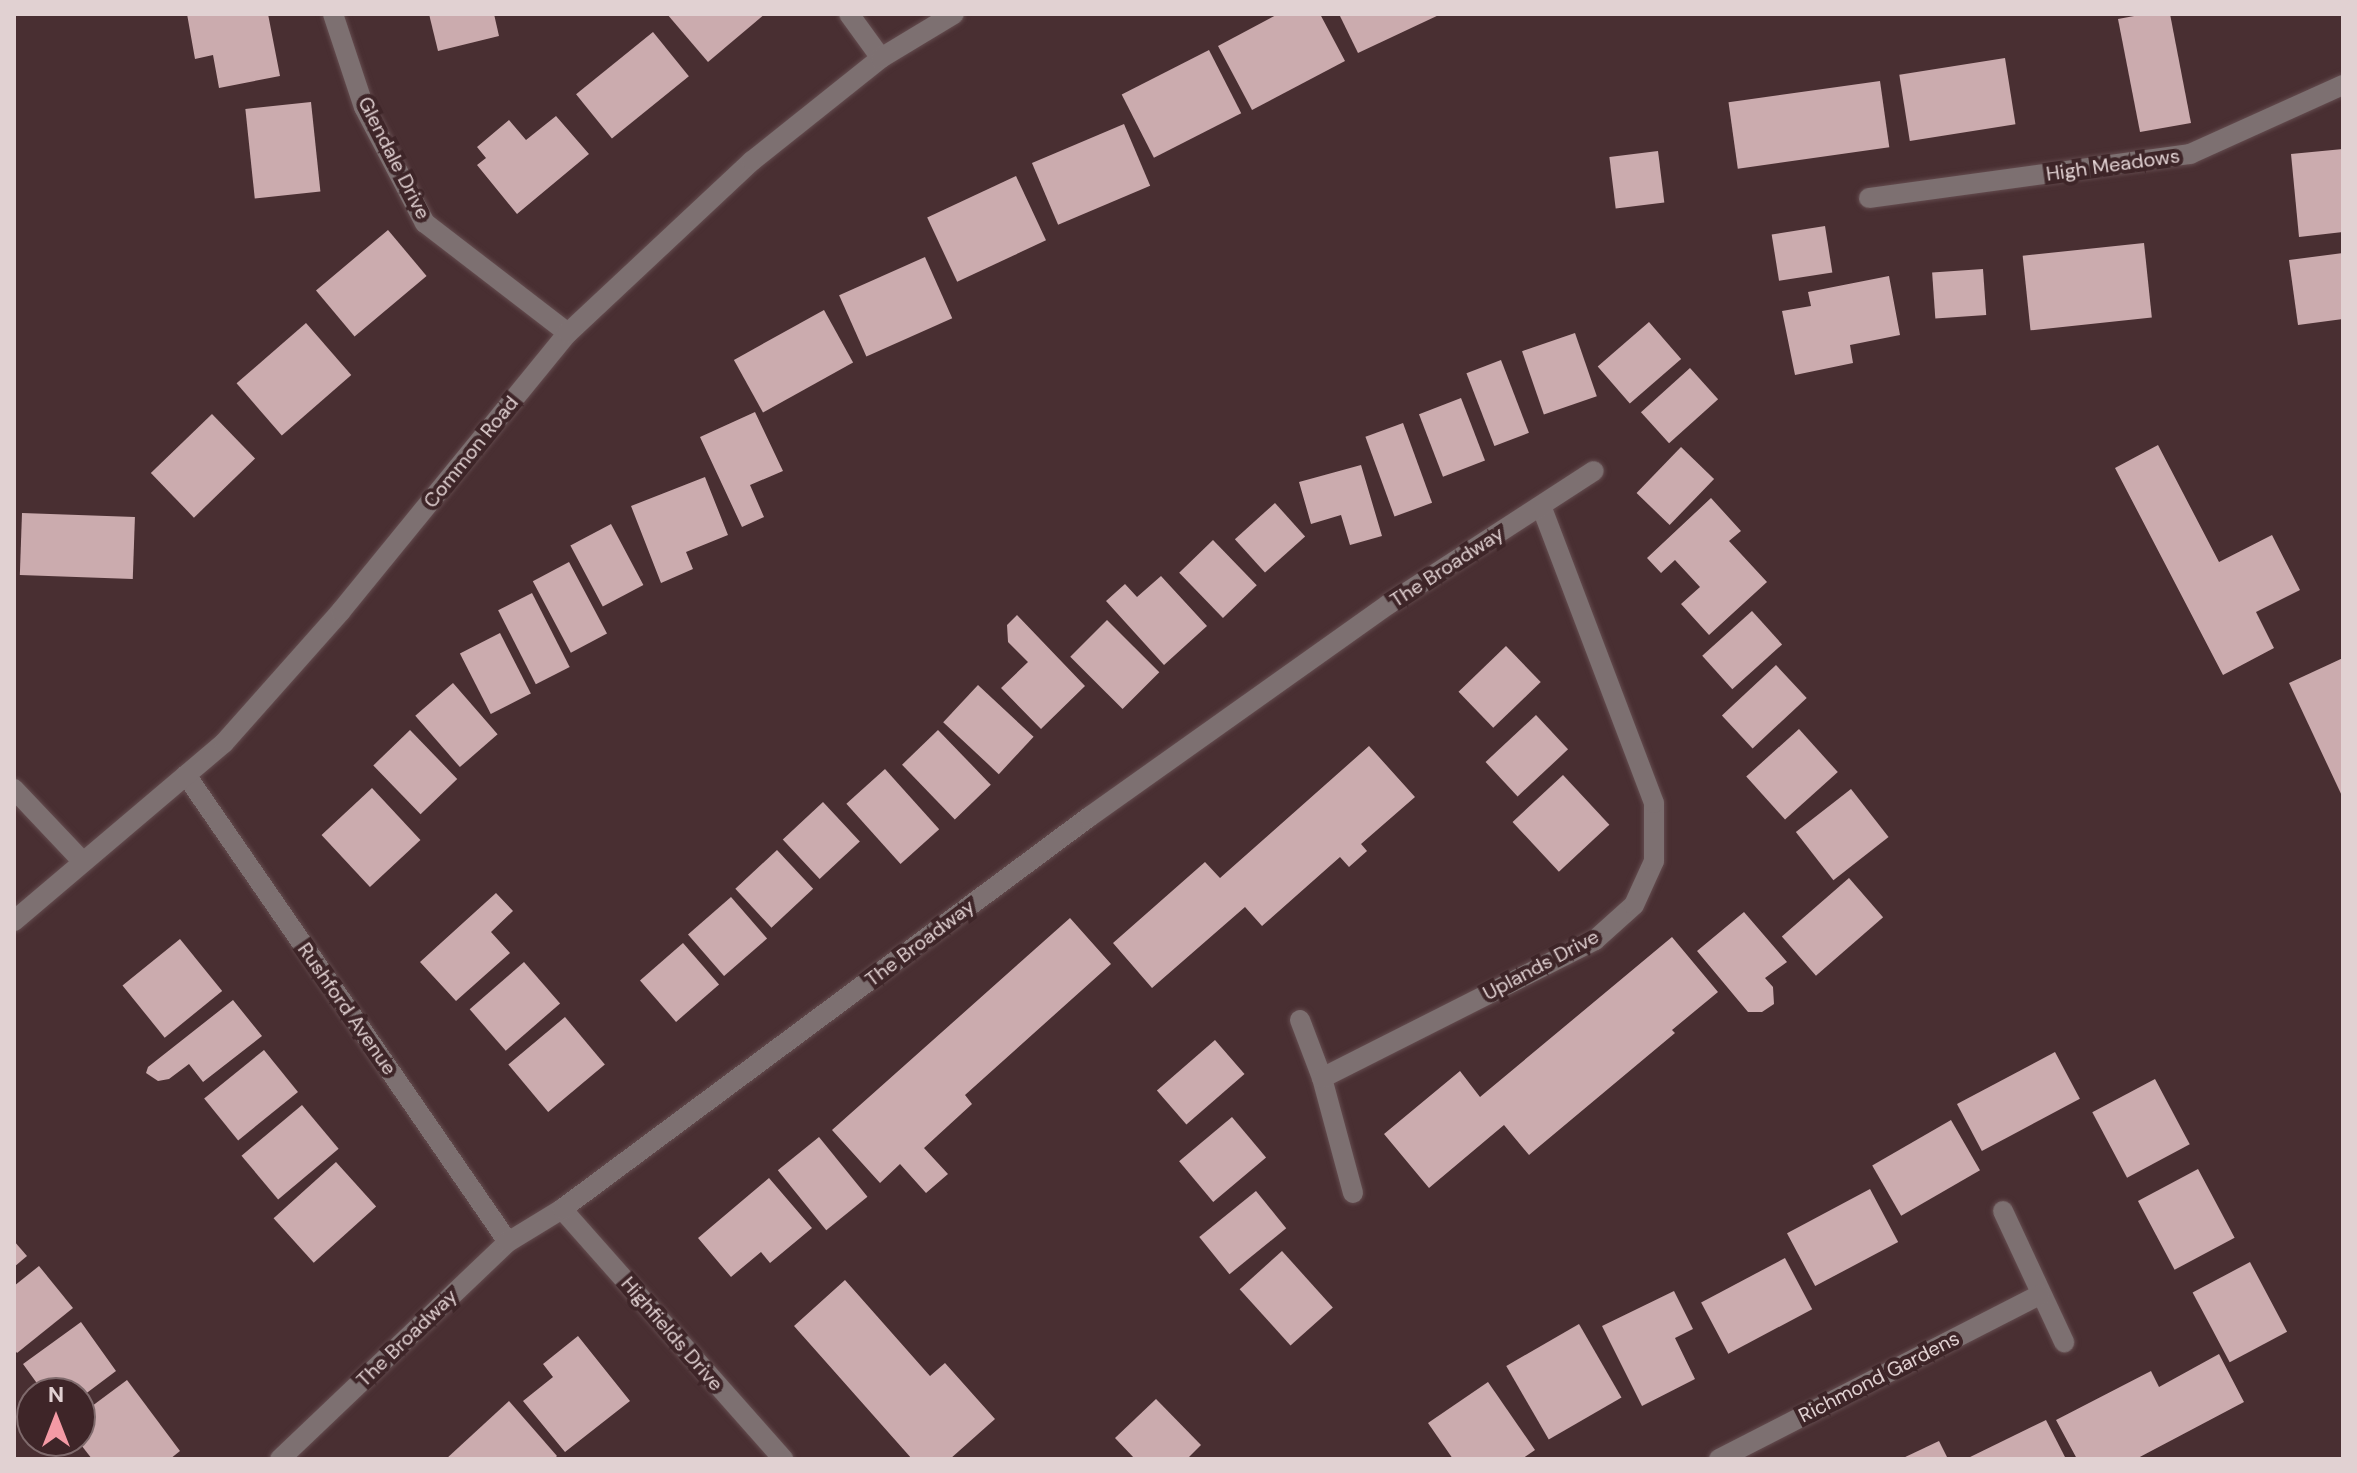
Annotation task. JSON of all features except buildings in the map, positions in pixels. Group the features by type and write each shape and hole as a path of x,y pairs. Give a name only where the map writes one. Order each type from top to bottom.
{"street":[{"name":"Glendale Drive","path":"333,14 364,107 425,223 568,333"},
{"path":"849,14 881,58"},
{"name":"Common Road","path":"14,921 224,743 341,611 568,333 752,161 881,58 954,14"},
{"name":"High Meadows","path":"1869,198 2190,154 2343,85"},
{"name":"The Broadway","path":"280,1459 508,1242 562,1209 1102,808 1389,604 1594,471"},
{"name":"Uplands Drive","path":"1322,1078 1595,940 1634,905 1654,861 1654,803 1541,506"},
{"name":"Rushford Avenue","path":"186,775 508,1242"},
{"path":"14,789 83,862"},
{"path":"1300,1020 1322,1078 1353,1193"},
{"name":"Highfields Drive","path":"562,1209 783,1459"},
{"path":"2003,1211 2064,1342"},
{"name":"Richmond Gardens","path":"1719,1459 2040,1295"}]}
